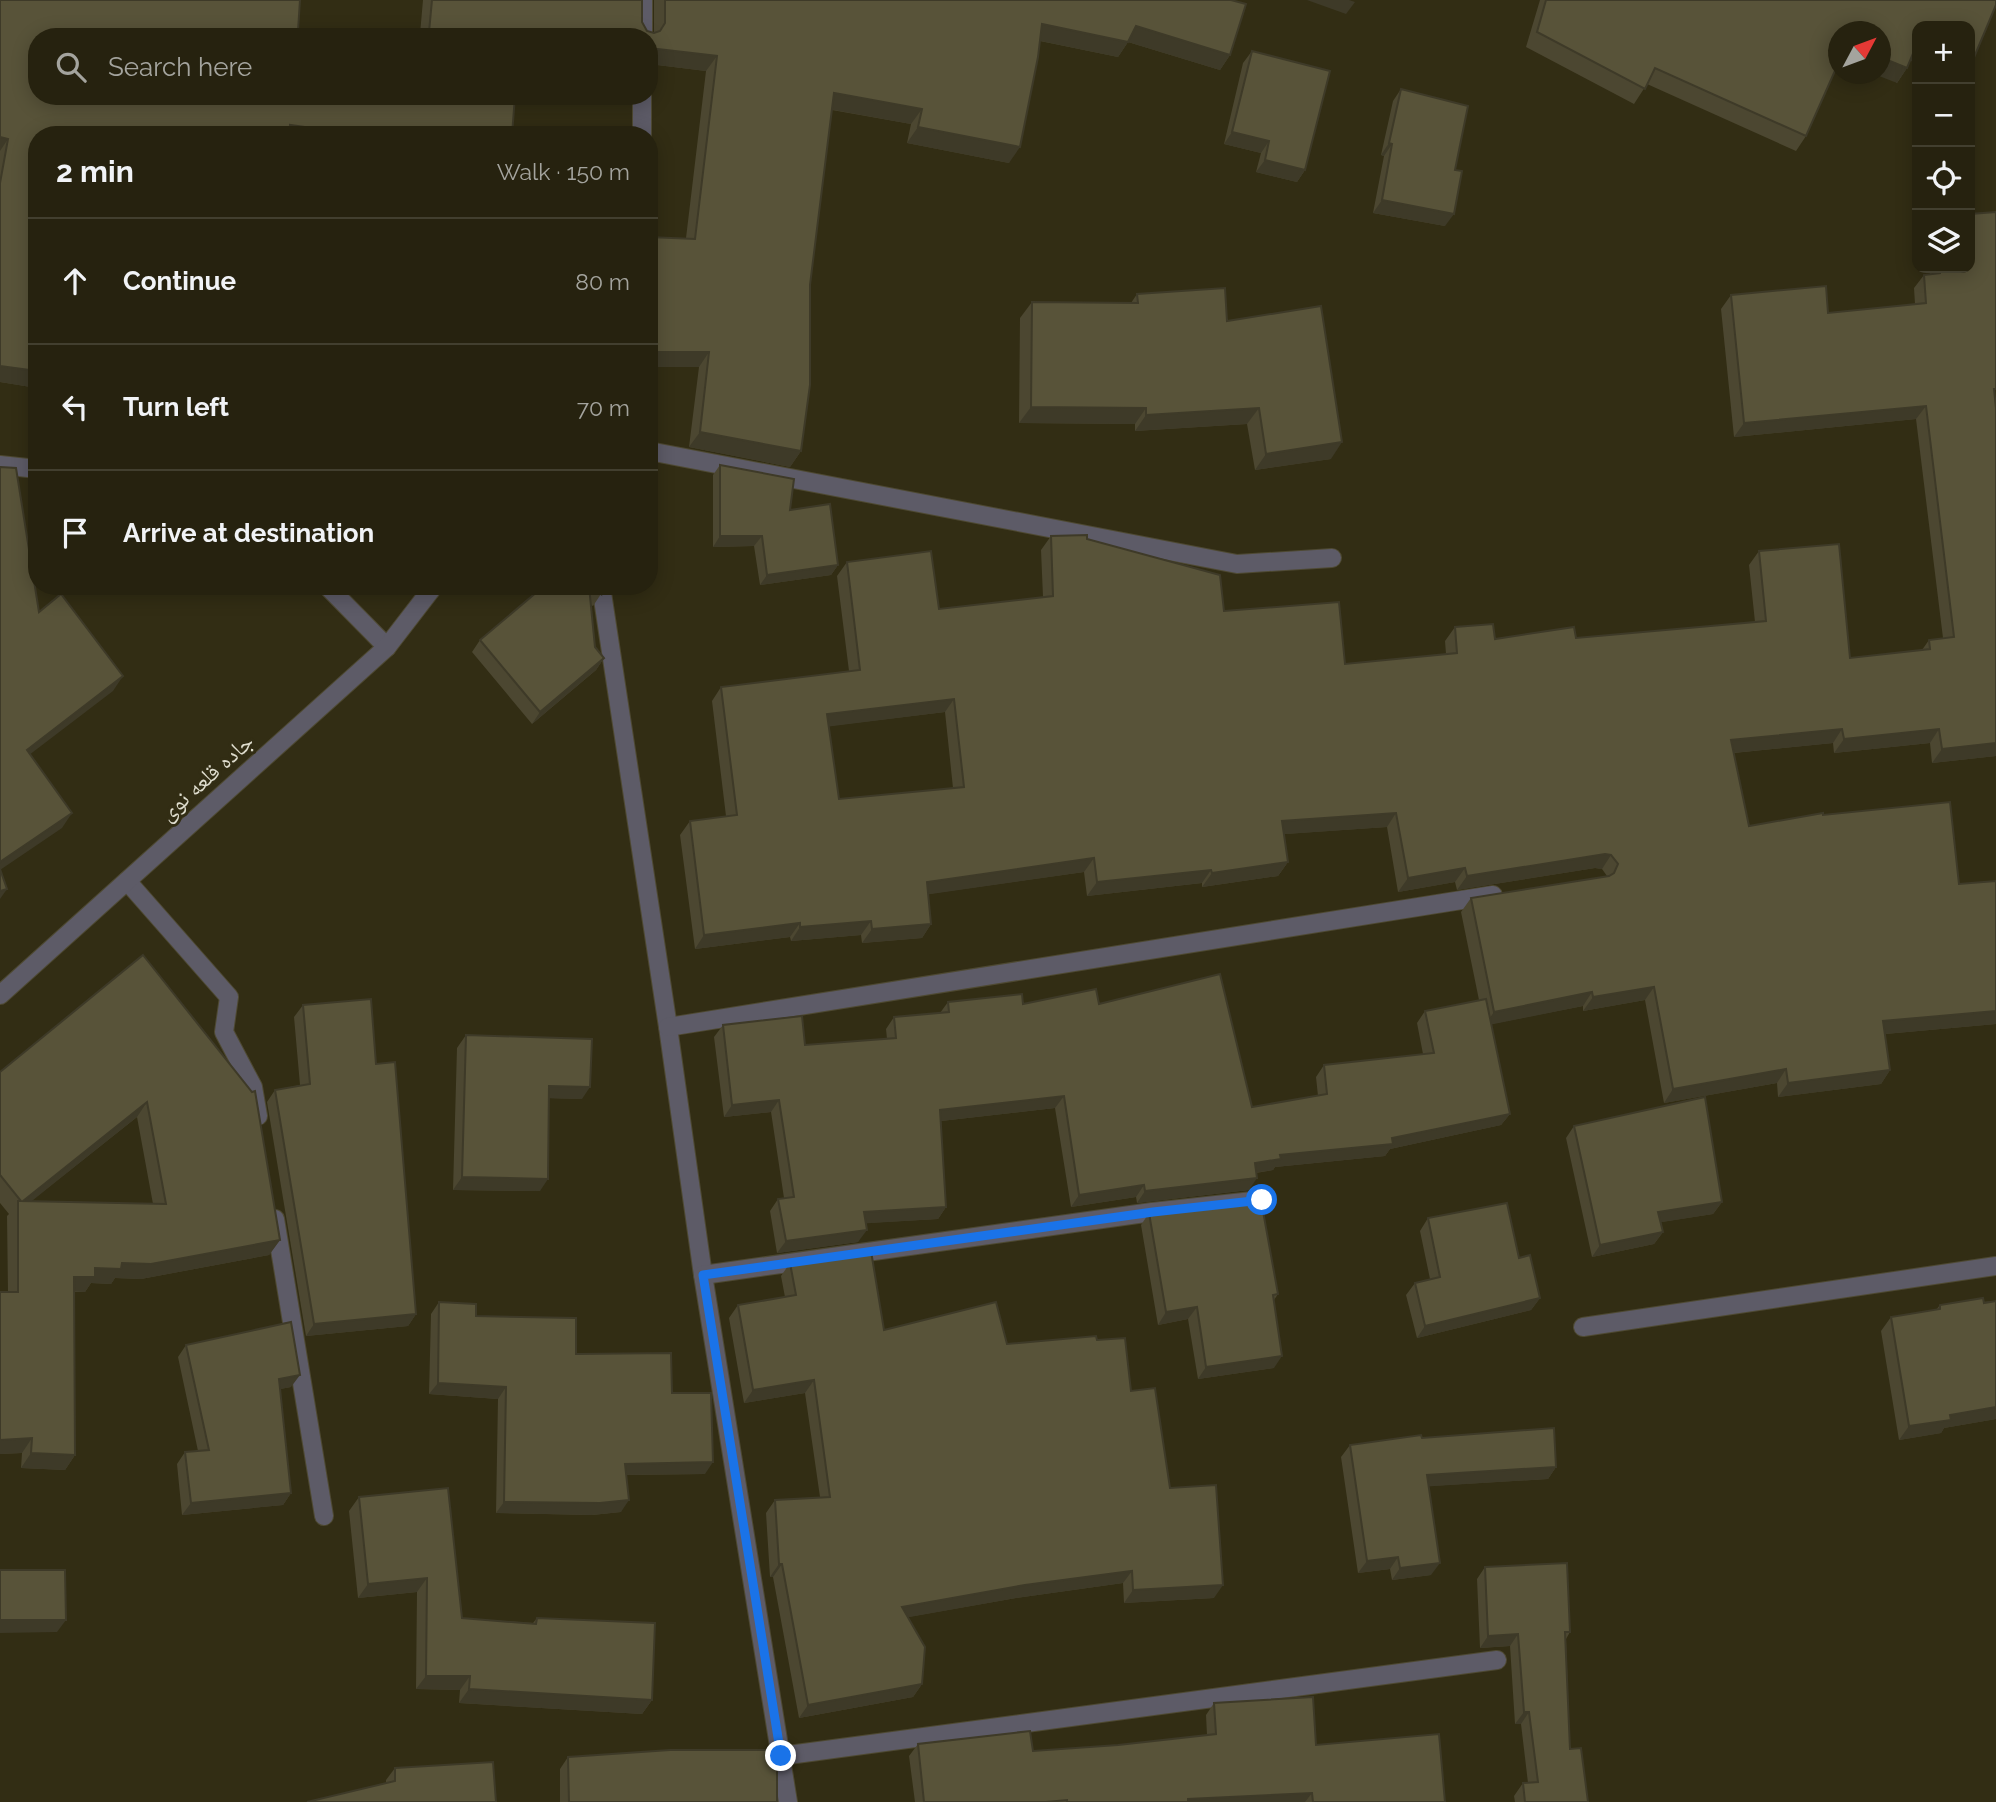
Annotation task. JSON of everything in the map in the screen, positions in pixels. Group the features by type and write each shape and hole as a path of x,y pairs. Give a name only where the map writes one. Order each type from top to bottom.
{"street":[{"path":"643,0 643,28"},
{"path":"642,105 642,126"},
{"path":"658,453 1237,564 1332,558"},
{"path":"0,465 28,469"},
{"path":"336,595 387,647"},
{"name":"جاده قلعه نوی","path":"0,995 387,647 426,595"},
{"path":"602,595 703,1275 788,1802"},
{"path":"127,881 229,998 224,1032 253,1087 260,1128"},
{"path":"668,1027 1515,892"},
{"path":"703,1275 1153,1212 1262,1200"},
{"path":"273,1208 324,1516"},
{"path":"1583,1327 1996,1266"},
{"path":"781,1756 1497,1660"}],"building":[{"path":"0,0 300,0 298,28 28,28 28,105 514,105 513,126 28,126 28,370 0,366 0,183 8,139 0,137"},
{"path":"432,0 642,0 642,22 645,28 429,28"},
{"path":"665,0 1231,0 1246,4 1230,55 1136,26 1128,42 1042,24 1020,147 918,127 922,109 834,93 810,285 810,385 801,451 700,432 709,352 658,352 658,237 695,239 717,56 658,49 658,32 665,23"},
{"path":"1546,0 1996,0 1975,55 1975,21 1912,21 1912,56 1907,68 1891,61 1891,21 1828,21 1829,84 1806,136 1655,68 1645,89 1537,32"},
{"path":"1252,51 1330,71 1305,170 1265,160 1269,141 1232,132"},
{"path":"1401,89 1468,106 1455,170 1462,171 1454,214 1382,200 1392,144 1389,143"},
{"path":"1996,212 1996,743 1942,749 1939,729 1844,739 1842,729 1731,740 1749,826 1823,813 1950,802 1959,884 1996,881 1996,1011 1883,1021 1890,1070 1788,1083 1786,1069 1673,1089 1654,987 1593,997 1592,992 1494,1012 1471,898 1609,876 1614,873 1618,864 1611,855 1605,854 1467,876 1465,868 1408,878 1396,813 1282,821 1288,862 1212,873 1211,870 1097,882 1094,858 927,882 931,924 872,929 871,921 800,927 800,923 704,935 690,821 737,815 721,687 860,670 847,562 931,551 939,609 1053,596 1051,536 1087,535 1087,539 1220,575 1224,611 1339,602 1345,664 1457,653 1455,627 1493,624 1495,639 1574,627 1576,638 1766,621 1759,551 1839,544 1850,658 1930,649 1929,640 1954,637 1926,406 1744,423 1731,295 1826,286 1828,313 1926,303 1924,275 1975,273 1975,214","holes":["954,699 964,787 839,799 827,714"]},
{"path":"1225,288 1227,321 1321,306 1342,442 1266,454 1259,408 1146,415 1146,408 1031,407 1032,302 1138,303 1137,294"},
{"path":"720,465 794,479 790,510 830,504 838,565 767,575 762,536 720,536"},
{"path":"0,467 16,468 28,543 28,595 36,595 39,612 62,595 123,676 27,750 72,813 0,862"},
{"path":"533,595 590,595 595,647 604,658 540,712 480,640"},
{"path":"0,869 7,889 0,891"},
{"path":"143,955 252,1092 255,1091 280,1240 151,1264 122,1263 121,1269 95,1268 95,1277 74,1277 75,1455 31,1453 32,1438 0,1440 0,1292 18,1292 18,1201 21,1201 0,1175 0,1072","holes":["147,1102 166,1204 23,1201"]},
{"path":"1220,974 1252,1107 1327,1094 1324,1065 1434,1053 1425,1011 1486,999 1510,1114 1392,1138 1393,1144 1280,1155 1281,1159 1255,1163 1257,1178 1145,1191 1144,1185 1079,1195 1064,1096 940,1110 946,1207 864,1212 867,1230 786,1241 778,1199 794,1197 779,1100 732,1105 723,1025 802,1016 805,1045 896,1038 894,1017 949,1012 948,1002 1022,994 1023,1004 1096,989 1099,1004"},
{"path":"371,999 376,1064 395,1062 416,1314 314,1324 275,1090 310,1084 303,1005"},
{"path":"466,1035 592,1039 590,1087 549,1086 548,1179 462,1177"},
{"path":"1705,1097 1722,1202 1658,1212 1663,1232 1600,1245 1574,1126"},
{"path":"1261,1200 1278,1294 1273,1295 1282,1356 1206,1367 1197,1307 1166,1312 1149,1213"},
{"path":"1507,1203 1519,1258 1530,1255 1540,1298 1425,1326 1415,1283 1440,1277 1428,1218"},
{"path":"871,1251 884,1330 996,1302 1007,1344 1096,1336 1097,1340 1125,1338 1131,1391 1155,1388 1170,1488 1216,1485 1223,1585 1133,1590 1132,1571 1025,1585 902,1607 925,1647 922,1684 808,1705 782,1564 779,1564 775,1500 830,1497 814,1380 753,1390 738,1305 796,1295 790,1263"},
{"path":"1983,1298 1984,1303 1996,1301 1996,1407 1950,1415 1951,1420 1909,1426 1891,1317"},
{"path":"439,1302 476,1304 476,1316 576,1318 576,1354 671,1353 672,1393 711,1393 713,1462 625,1464 629,1500 600,1503 504,1502 506,1387 438,1383"},
{"path":"291,1322 300,1375 279,1379 291,1493 191,1503 185,1452 209,1450 186,1345"},
{"path":"1554,1428 1556,1467 1427,1475 1440,1563 1400,1568 1398,1557 1367,1561 1350,1445 1421,1435 1422,1438"},
{"path":"448,1488 462,1618 536,1624 537,1618 655,1623 652,1700 469,1689 470,1676 426,1676 427,1578 368,1584 359,1497"},
{"path":"1567,1563 1570,1632 1565,1632 1570,1749 1581,1748 1588,1802 1525,1802 1523,1783 1538,1782 1529,1712 1524,1712 1518,1634 1488,1636 1485,1567"},
{"path":"0,1570 65,1570 66,1620 0,1620"},
{"path":"1313,1697 1316,1745 1439,1734 1445,1802 1313,1802 1312,1793 1188,1799 1188,1802 924,1802 918,1744 1030,1731 1033,1751 1216,1734 1214,1703"},
{"path":"670,1750 777,1750 777,1802 569,1802 568,1757"},
{"path":"493,1762 496,1802 307,1802 395,1781 395,1768"}],"route":[{"path":"781,1756 703,1275 1153,1212 1262,1200"}]}
